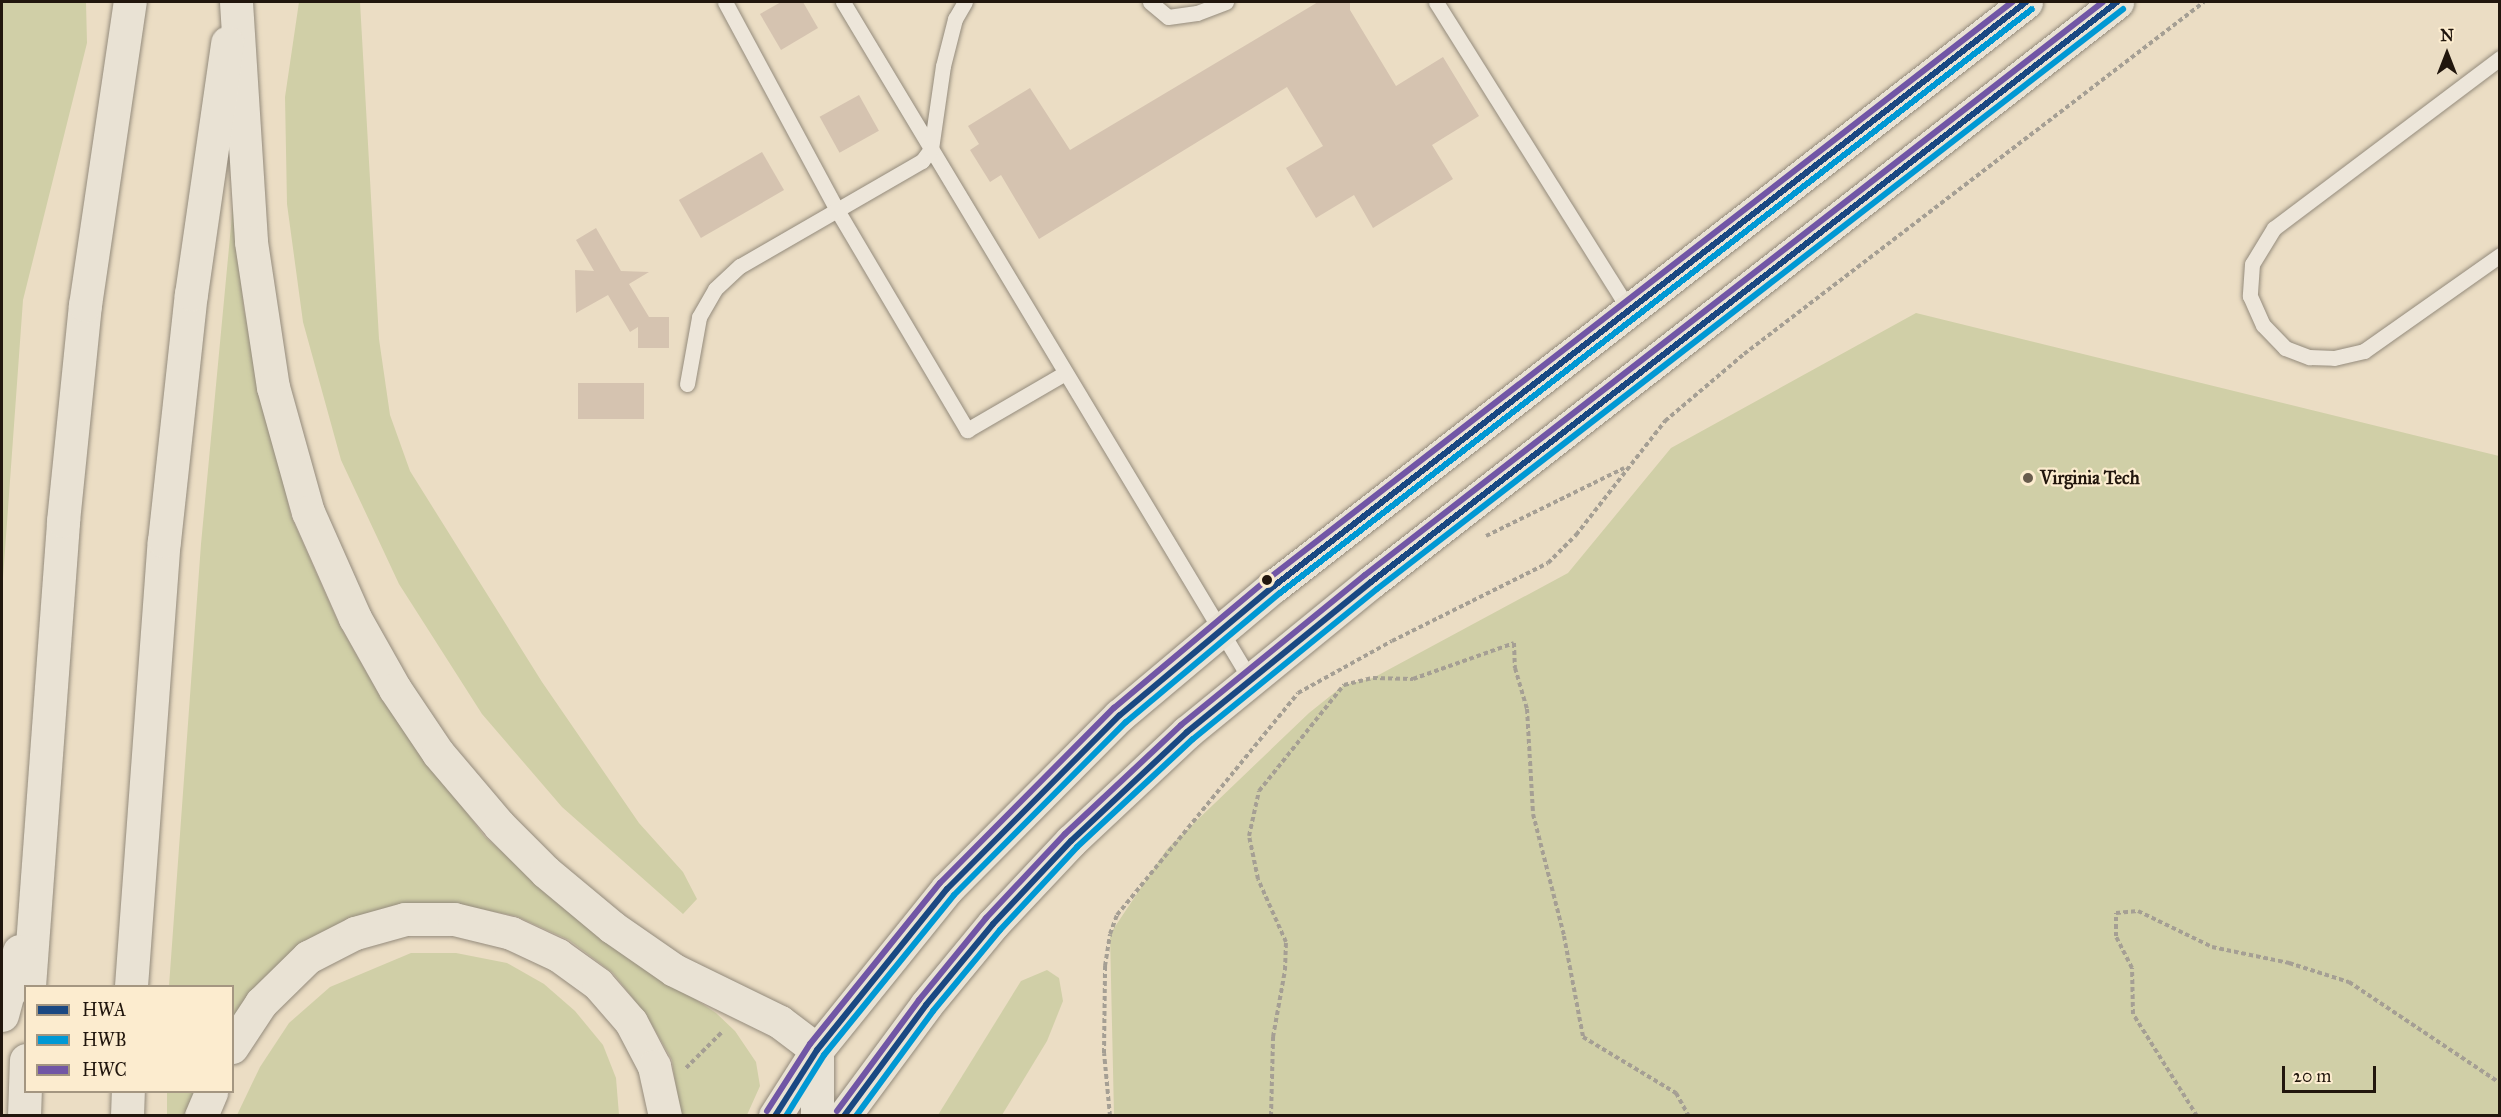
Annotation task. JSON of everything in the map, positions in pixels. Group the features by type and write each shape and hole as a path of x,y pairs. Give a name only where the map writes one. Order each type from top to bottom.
{"main road":[{"path":"28,985 63,521 85,305 129,2"},
{"path":"131,985 151,675 164,541 193,283 235,2"},
{"path":"235,2 251,242 273,387 308,512 355,618 395,689 438,753 499,825 546,872 612,927 674,970 780,1022 817,1050"},
{"path":"775,1116 817,1050 947,889 1031,801 1120,715 1219,630 2026,2"},
{"path":"844,1116 926,1005 993,924 1114,800 1250,679 2117,2"},
{"path":"2,1015 33,900"},
{"path":"234,1044 261,1003 308,957 365,930 405,920 454,919 511,933 558,955 598,984 632,1022 654,1066 665,1116"},
{"path":"817,1050 817,1116"},
{"path":"24,1116 25,1093"},
{"path":"127,1116 128,1093"},
{"path":"201,1116 211,1093"}],"lane":[{"path":"725,2 837,210 967,430 1065,373"},
{"path":"843,2 1250,679"},
{"path":"687,384 699,317 715,289 740,266 922,160 931,148 943,66 955,19 965,2"},
{"path":"1150,2 1168,17 1197,13 1226,2"},
{"path":"1436,2 1629,310"},
{"path":"2499,58 2274,228 2252,264 2250,296 2263,325 2284,348 2309,357 2334,358 2364,351 2499,255"}],"path":[{"path":"1110,1116 1104,1053 1110,934 1118,915 1167,849 1298,693 1392,641 1548,563 1598,509 1625,468 1665,421 1744,354 2204,2"},
{"path":"1484,537 1625,468"},
{"path":"1271,1116 1272,1037 1285,970 1286,942 1258,879 1249,836 1259,791 1344,686 1373,678 1413,679 1514,643 1515,668 1527,709 1533,814 1564,936 1583,1037 1676,1093 1689,1116"},
{"path":"2197,1116 2133,1014 2132,968 2116,936 2116,913 2138,911 2212,947 2289,963 2349,982 2499,1083"},
{"path":"680,1074 729,1025"}],"green space":[{"path":"2,2 86,2 87,43 23,300 2,592"},
{"path":"299,2 360,2 379,339 390,415 410,471 542,682 639,823 683,872 697,899 683,914 562,807 482,714 399,584 341,460 303,322 287,204 285,97"},
{"path":"233,205 244,310 291,516 339,624 382,700 485,837 605,940 716,1013 735,1031 756,1062 760,1086 747,1115 680,1115 672,1060 647,1016 613,973 569,940 516,916 454,904 399,904 234,1018 234,985 169,985 201,544"},
{"name":"Virginia Tech","path":"1916,313 2499,456 2499,1115 1114,1115 1110,934 1167,849 1309,713 1344,685 1373,678 1568,573 1671,448"},
{"path":"411,953 456,953 507,963 544,984 575,1011 603,1045 616,1078 619,1115 237,1115 260,1067 289,1023 330,987"},
{"path":"1047,970 1059,978 1063,1001 1047,1041 1002,1115 938,1115 1021,981"},
{"path":"167,1093 194,1093 184,1115 167,1116"}],"building":[{"path":"781,2 803,2 818,28 781,50 760,14"},
{"path":"1318,2 1350,2 1350,10 1396,86 1443,57 1479,116 1432,145 1453,179 1373,228 1354,195 1316,218 1286,168 1323,146 1287,87 1039,239 1001,175 990,182 970,150 979,144 968,126 1030,88 1070,150"},
{"path":"859,95 879,131 840,153 820,117"},
{"path":"762,152 784,190 701,238 679,200"},
{"path":"596,228 621,271 649,272 629,284 649,317 669,317 669,348 638,348 638,327 630,332 608,295 576,313 575,270 594,271 576,240"},
{"path":"578,383 644,383 644,419 578,419"}],"transit line":[{"name":"HWC","path":"767,1111 810,1044 940,883 1114,708 1268,579 2012,2"},
{"name":"HWA","path":"775,1116 817,1050 947,889 1120,715 1274,586 2026,2"},
{"name":"HWC","path":"837,1111 919,1000 986,918 1065,834 1181,725 1365,575 2103,2"},
{"name":"HWA","path":"844,1116 926,1005 993,924 1071,841 1187,732 1371,582 2117,2"},
{"name":"HWB","path":"786,1116 824,1055 954,895 1126,722 1280,593 2032,9"},
{"name":"HWB","path":"856,1116 933,1011 1000,930 1077,847 1193,739 1377,589 2123,9"}],"place":[{"name":"Virginia Tech","path":"2028,478"}]}
